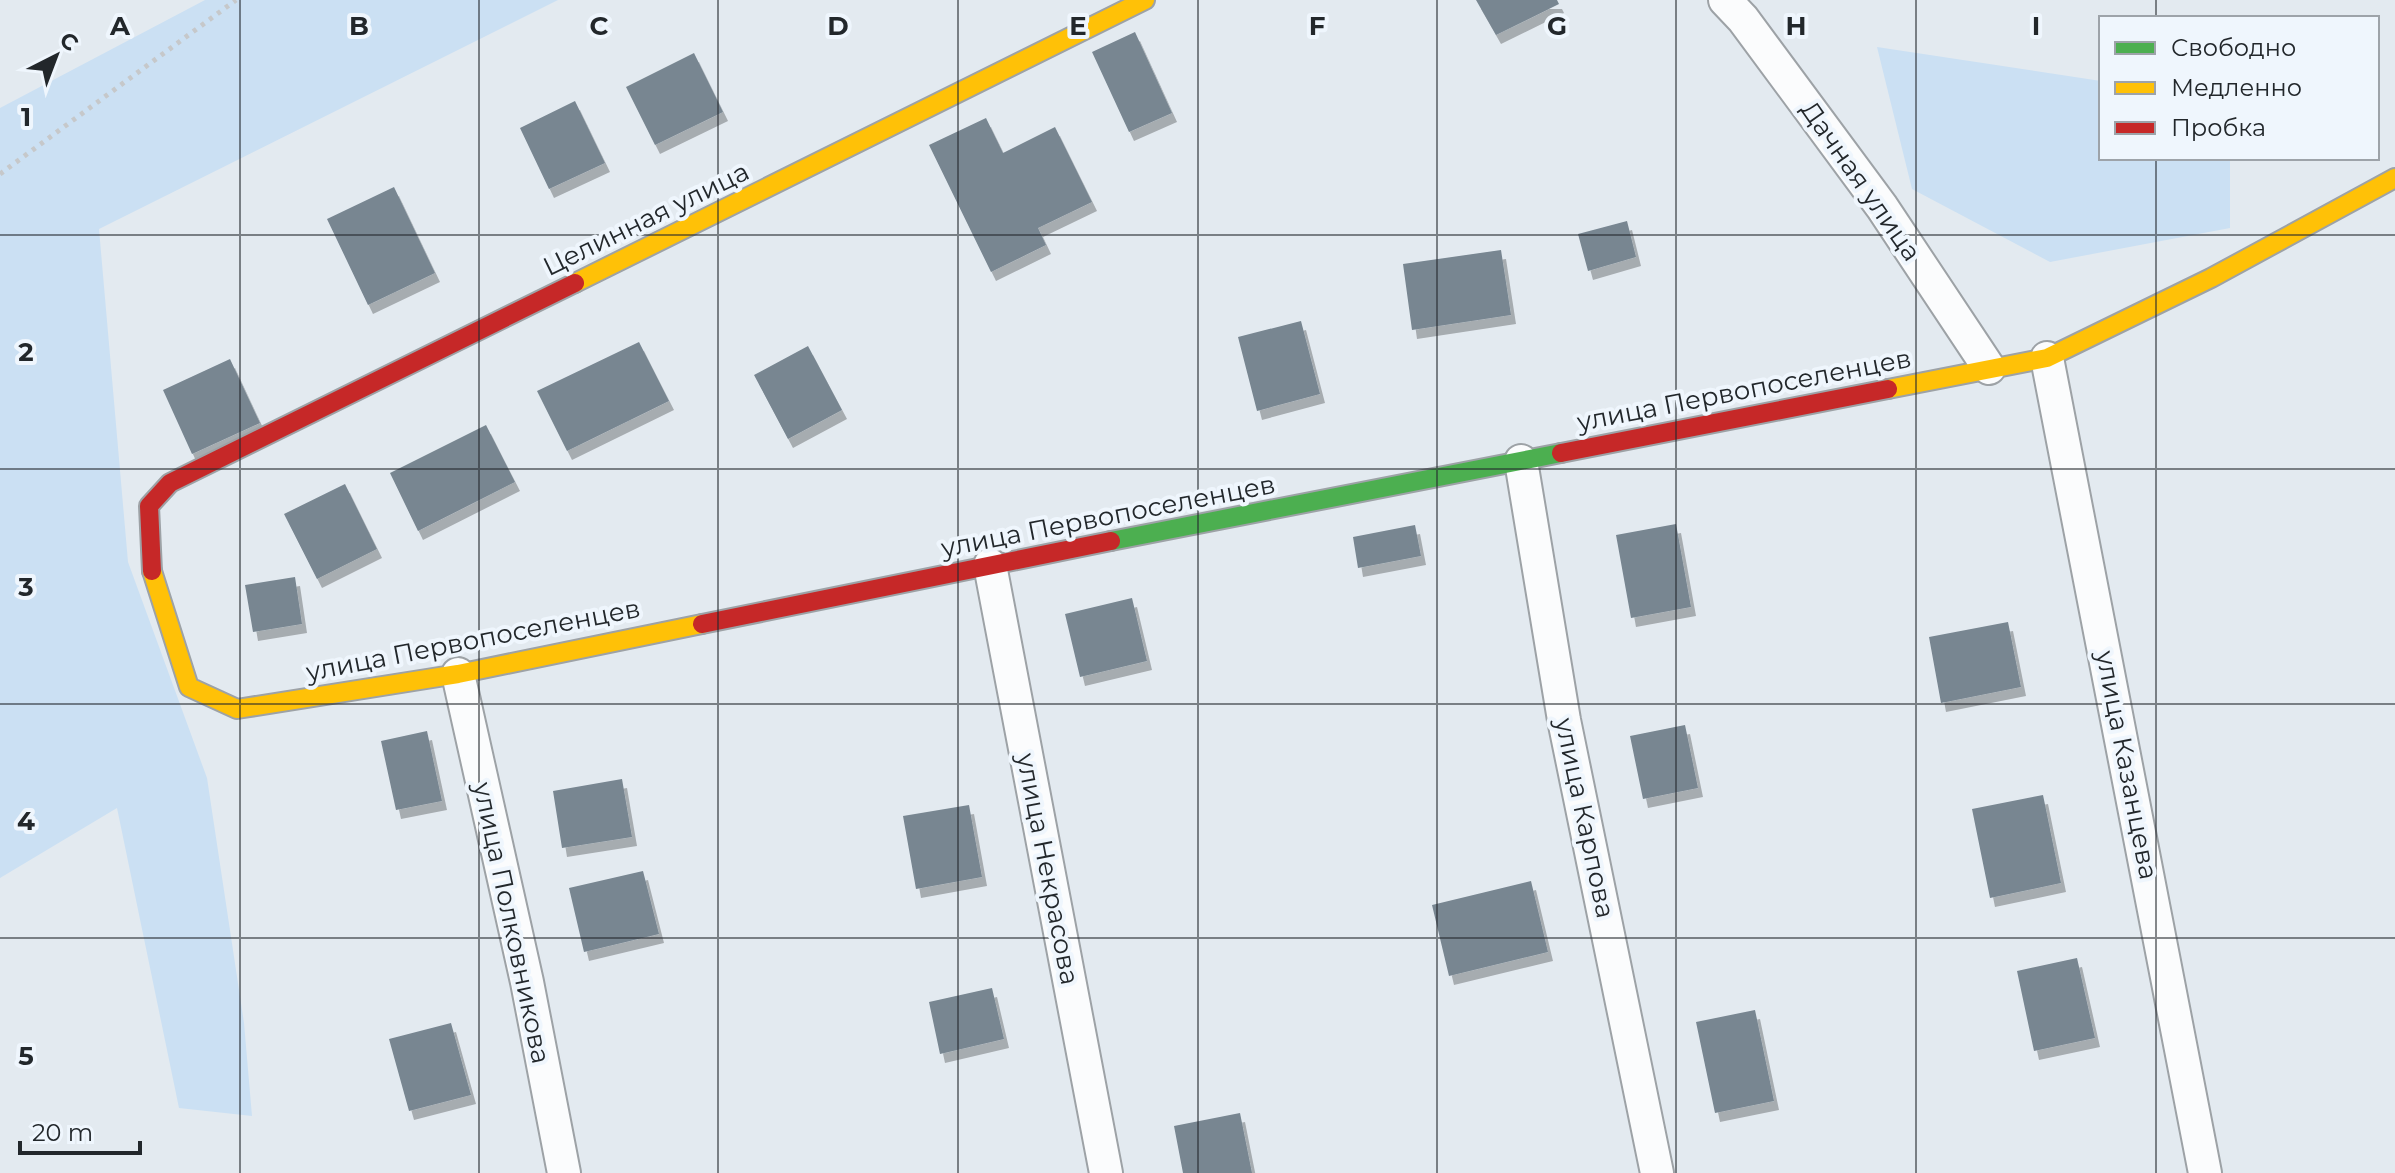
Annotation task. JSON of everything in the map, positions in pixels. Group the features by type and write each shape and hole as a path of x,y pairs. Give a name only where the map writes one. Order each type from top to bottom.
{"street":[{"name":"Целинная улица","path":"237,709 189,687 152,578 149,506 170,483 1145,0"},
{"name":"Дачная улица","path":"1725,0 1743,19 1882,207 1989,368"},
{"name":"улица Первопоселенцев","path":"237,709 458,674 990,565 2047,358 2211,278 2395,178"},
{"name":"улица Казанцева","path":"2047,358 2205,1173"},
{"name":"улица Карпова","path":"1521,461 1564,720 1657,1173"},
{"name":"улица Некрасова","path":"990,565 1106,1173"},
{"name":"улица Полковникова","path":"458,674 527,982 564,1173"}],"path":[{"path":"0,174 236,0"}],"shaded area":[{"path":"205,0 558,0 99,229 128,562 207,778 244,1023 252,1116 179,1108 117,808 0,878 0,108"},
{"path":"1877,47 2099,81 2099,160 2230,160 2230,228 2050,262 1912,189"}],"building":[{"path":"1476,0 1557,0 1559,4 1496,35"},
{"path":"1135,32 1172,113 1129,132 1092,52"},
{"path":"694,53 723,112 655,145 626,87"},
{"path":"575,101 605,163 549,189 520,128"},
{"path":"986,118 1003,153 1055,127 1092,202 1038,228 1046,245 991,272 929,145"},
{"path":"394,187 435,273 368,305 327,219"},
{"path":"1627,221 1636,257 1588,271 1578,234"},
{"path":"1501,250 1511,315 1412,330 1403,264"},
{"path":"1301,321 1320,394 1257,411 1238,337"},
{"path":"639,342 669,401 567,451 537,391"},
{"path":"808,346 842,410 788,439 754,375"},
{"path":"230,359 260,423 192,454 163,390"},
{"path":"486,425 515,482 418,531 390,473"},
{"path":"345,484 377,549 317,579 284,514"},
{"path":"1676,524 1691,607 1631,618 1616,535"},
{"path":"1415,525 1421,556 1358,568 1353,537"},
{"path":"295,577 302,624 253,632 245,585"},
{"path":"1132,598 1147,661 1080,677 1065,614"},
{"path":"2008,622 2021,687 1941,703 1929,637"},
{"path":"1685,725 1698,788 1643,799 1630,736"},
{"path":"427,731 442,801 396,810 381,741"},
{"path":"622,779 632,837 562,848 553,791"},
{"path":"2043,795 2061,883 1990,898 1972,809"},
{"path":"969,805 982,877 916,889 903,816"},
{"path":"643,871 659,934 584,952 569,888"},
{"path":"1531,881 1548,952 1449,976 1432,905"},
{"path":"2077,958 2095,1038 2034,1051 2017,971"},
{"path":"992,988 1004,1039 940,1054 929,1002"},
{"path":"1755,1010 1774,1101 1715,1113 1696,1022"},
{"path":"451,1023 471,1095 409,1111 389,1039"},
{"path":"1240,1113 1252,1173 1183,1173 1174,1126"}],"traffic: fast":[{"path":"1111,541 1561,453"}],"traffic: slow":[{"path":"575,283 1145,0"},
{"path":"1888,389 2047,358 2211,278 2395,178"},
{"path":"152,571 189,687 237,709 458,674 702,624"}],"traffic: jam":[{"path":"152,571 149,506 170,483 575,283"},
{"path":"1561,453 1888,389"},
{"path":"702,624 1111,541"}]}
